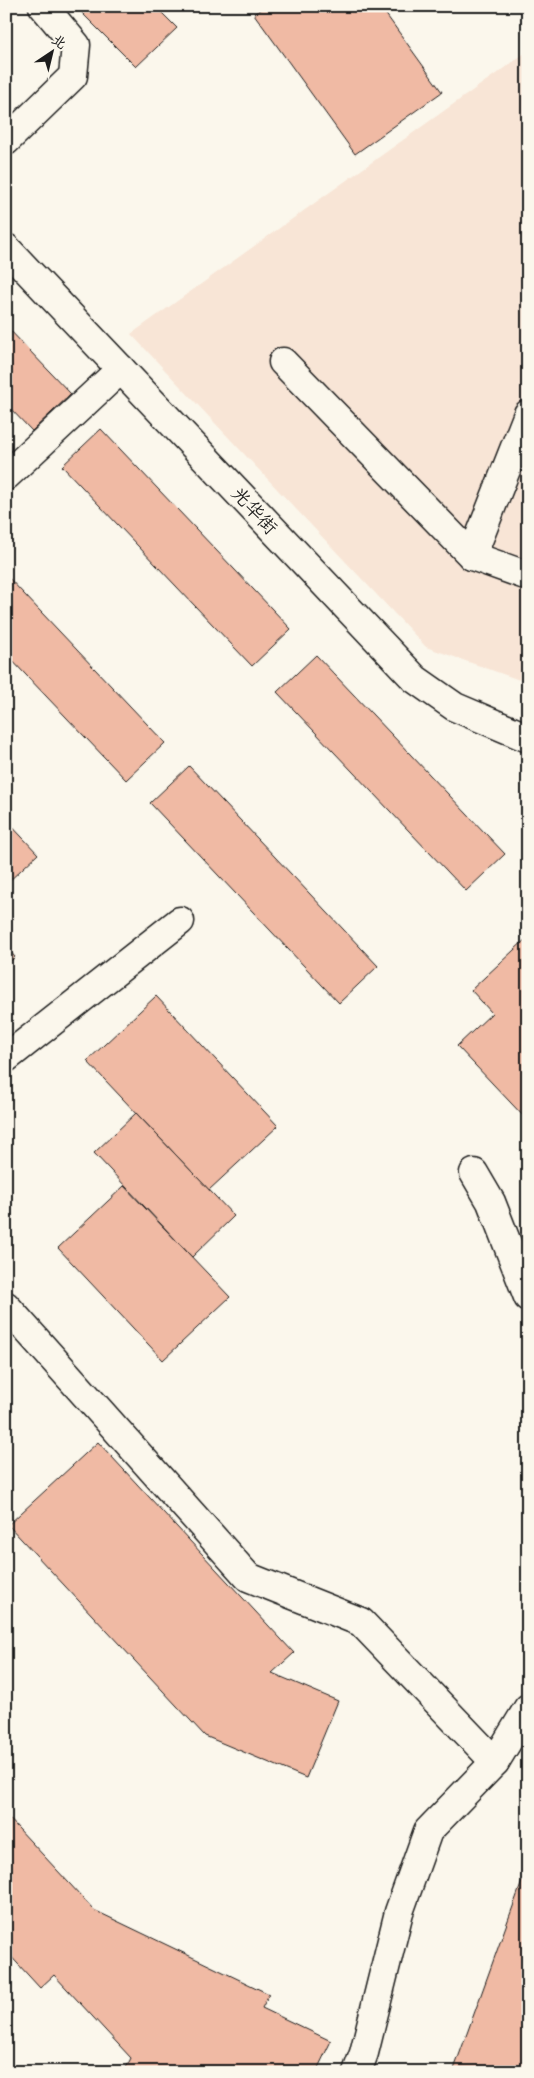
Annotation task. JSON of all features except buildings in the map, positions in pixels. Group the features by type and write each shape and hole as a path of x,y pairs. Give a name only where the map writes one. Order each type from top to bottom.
{"street":[{"path":"6,141 73,76 76,45 43,6"},
{"name":"光华街","path":"6,248 415,679 454,707 528,738"},
{"path":"283,362 472,556 528,576"},
{"path":"6,476 121,369"},
{"path":"472,556 528,414"},
{"path":"6,1058 180,921"},
{"path":"474,1173 491,1202 528,1297"},
{"path":"6,1306 248,1577 361,1622 495,1762"},
{"path":"357,2072 364,2054 399,1912 428,1831 495,1762 528,1708"}],"shaded area":[{"path":"528,42 528,683 426,647 131,334 525,53"}]}
